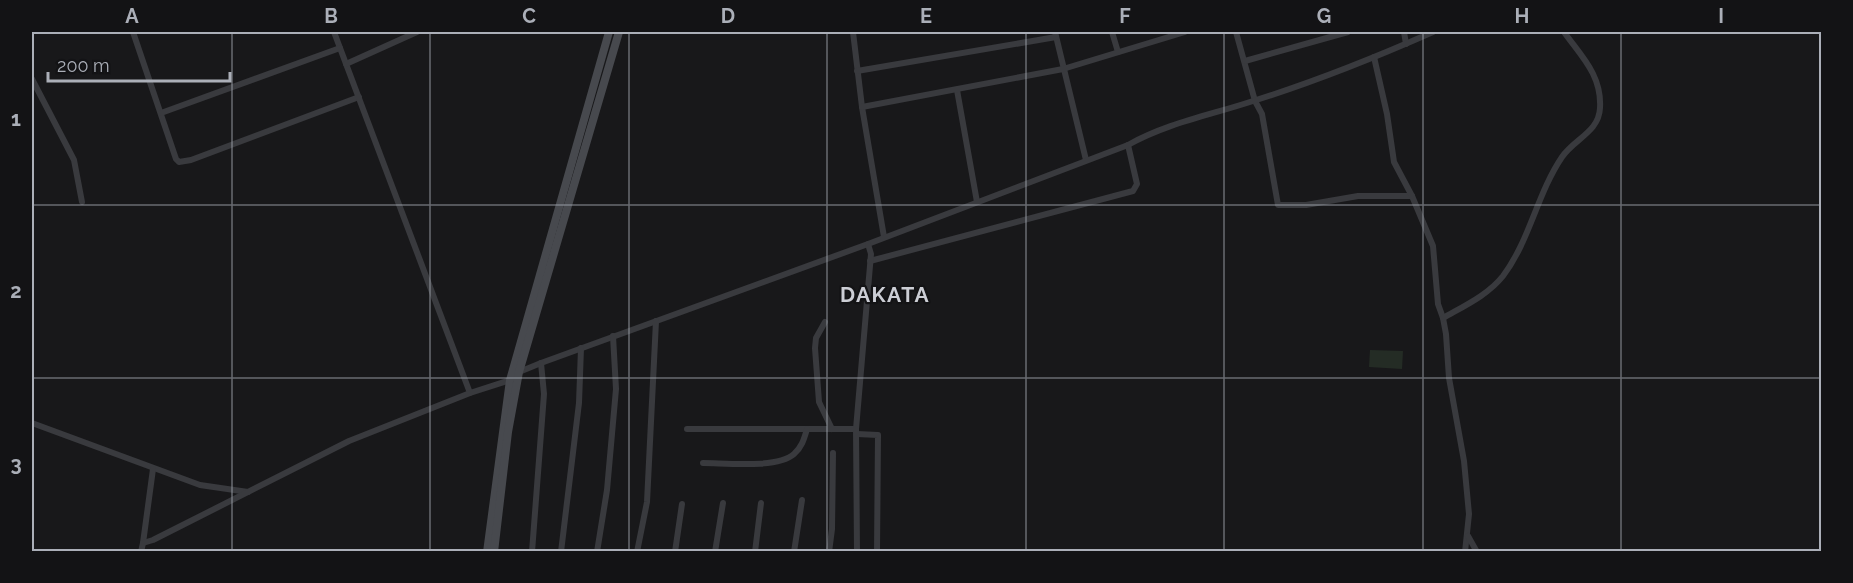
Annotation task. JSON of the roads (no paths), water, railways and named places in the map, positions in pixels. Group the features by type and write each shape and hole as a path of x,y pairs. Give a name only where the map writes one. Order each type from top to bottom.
{"main road":[{"path":"487,552 519,372 609,32"},
{"path":"494,552 496,507 510,380 619,32"}],"street":[{"path":"133,32 176,159 183,163 359,97"},
{"path":"334,32 470,393"},
{"path":"346,64 417,32"},
{"path":"853,32 862,107 884,237"},
{"path":"1112,32 1118,52"},
{"path":"862,107 1063,69 1185,32"},
{"path":"1236,32 1262,114 1278,205 1305,205 1358,196 1412,196"},
{"path":"1245,61 1347,32"},
{"path":"1404,32 1406,44"},
{"path":"143,543 349,441 470,393 510,380 519,372 541,363 868,244 1128,145 1151,132 1256,100 1374,57 1433,32"},
{"path":"1443,318 1491,288 1503,276 1559,161 1597,121 1600,96 1593,71 1564,32"},
{"path":"857,70 1055,34 1086,160"},
{"path":"161,113 340,48"},
{"path":"1374,57 1387,114 1394,162 1412,196 1433,246 1438,304 1443,318 1449,378 1464,461 1469,514 1465,552"},
{"path":"32,79 74,160 82,202"},
{"path":"957,90 976,202"},
{"path":"870,261 1133,191 1137,184 1128,145"},
{"path":"857,552 857,432 870,261 868,244"},
{"path":"638,552 646,502 656,321"},
{"path":"825,322 816,338 815,348 819,402 832,429"},
{"path":"597,552 607,490 616,389 613,336"},
{"path":"561,552 579,403 581,348"},
{"path":"532,552 544,394 541,363"},
{"path":"32,423 200,486 248,492"},
{"path":"687,429 832,429 878,435 877,552"},
{"path":"703,463 766,463 788,459 800,448 807,429"},
{"path":"829,552 832,529 833,453"},
{"path":"141,552 153,469"},
{"path":"795,552 802,500"},
{"path":"715,552 723,503"},
{"path":"755,552 761,503"},
{"path":"675,552 682,504"},
{"path":"1468,536 1477,552"}],"district":[{"name":"DAKATA","path":"885,294"}]}
